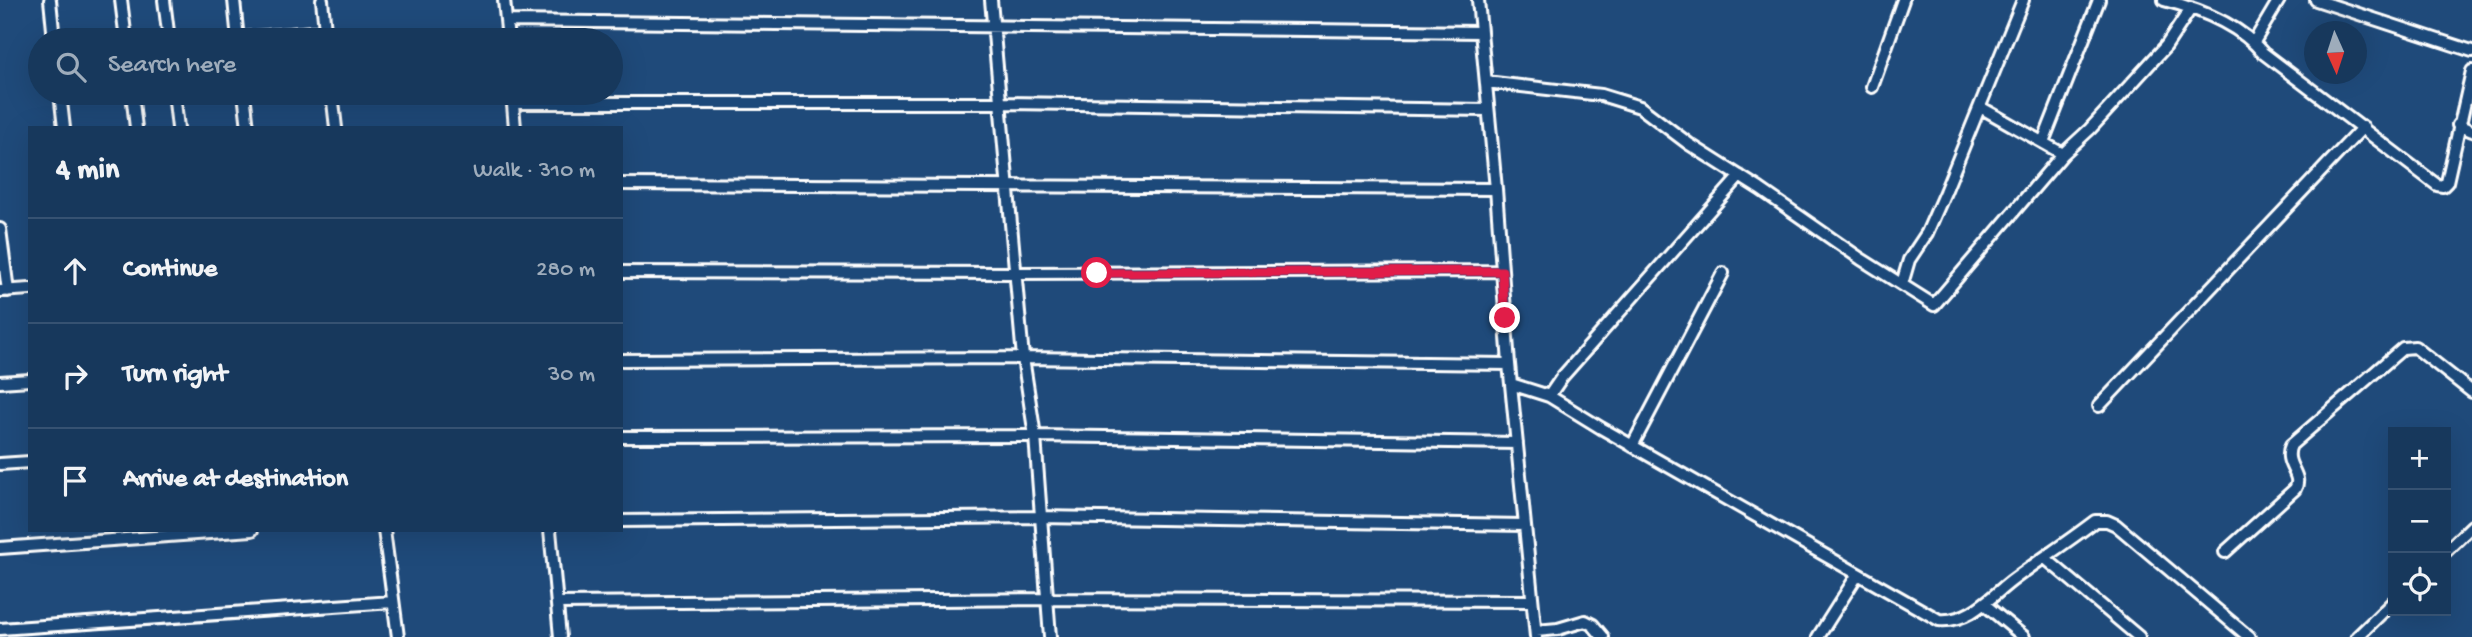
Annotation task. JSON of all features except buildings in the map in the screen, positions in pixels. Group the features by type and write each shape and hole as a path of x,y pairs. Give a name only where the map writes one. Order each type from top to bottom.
{"street":[{"path":"50,0 53,28"},
{"path":"121,0 124,28"},
{"path":"163,0 167,28"},
{"path":"234,0 237,28"},
{"path":"322,0 325,28"},
{"path":"504,0 507,28"},
{"path":"991,0 1023,358 1035,436 1050,637"},
{"path":"1478,0 1509,364 1536,634 1585,621 1604,637"},
{"path":"1872,87 1903,0"},
{"path":"1902,285 1909,260 1927,233 2024,0"},
{"path":"2043,142 2099,0"},
{"path":"2164,0 2214,18 2254,41 2263,53 2437,185 2443,186 2446,182 2472,71"},
{"path":"2254,41 2279,0"},
{"path":"2316,0 2472,51"},
{"path":"1486,82 1601,95 1632,103 1689,144 1934,305 2063,154 2090,129 2166,46 2191,8"},
{"path":"506,21 1481,32"},
{"path":"623,99 1489,110"},
{"path":"61,105 64,126"},
{"path":"133,105 136,126"},
{"path":"175,105 177,126"},
{"path":"245,105 248,126"},
{"path":"333,105 336,126"},
{"path":"513,105 515,126"},
{"path":"1980,107 2063,154"},
{"path":"2458,125 2472,131"},
{"path":"2099,406 2363,127"},
{"path":"1549,396 1562,376 1740,176"},
{"path":"623,184 1496,189"},
{"path":"0,229 4,291 28,289"},
{"path":"623,272 1502,271"},
{"path":"1632,446 1723,273"},
{"path":"2225,552 2295,489 2298,479 2289,463 2291,445 2403,348 2415,347 2472,392"},
{"path":"623,360 1023,358 1509,364"},
{"path":"0,382 28,380"},
{"path":"1511,384 1549,396 1939,620 1960,618 1984,604 2095,521 2107,521 2249,637"},
{"path":"623,438 1035,436 1517,443"},
{"path":"0,464 28,462"},
{"path":"623,522 1040,517 1525,525"},
{"path":"2451,546 2472,526"},
{"path":"0,548 224,532"},
{"path":"384,532 398,637"},
{"path":"550,532 560,637"},
{"path":"2045,558 2139,637"},
{"path":"1818,637 1858,574"},
{"path":"557,603 1047,599 1532,601"},
{"path":"0,629 393,602"},
{"path":"1984,604 2024,637"},
{"path":"2357,637 2388,607"}],"route":[{"path":"1097,273 1502,271 1505,318"}]}
